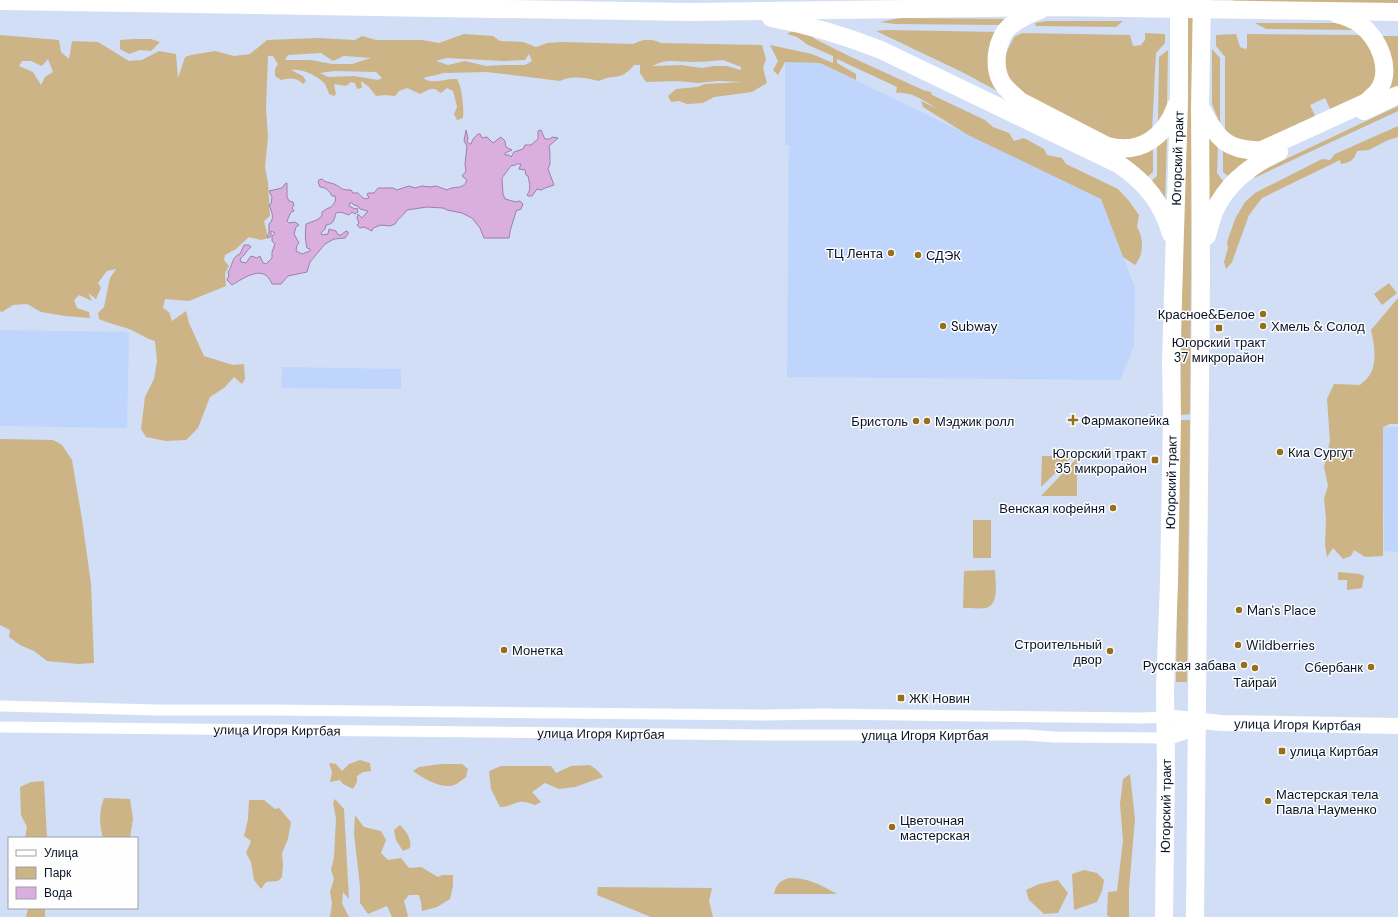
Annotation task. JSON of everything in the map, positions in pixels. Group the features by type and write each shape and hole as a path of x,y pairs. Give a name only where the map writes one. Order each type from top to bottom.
{"main road":[{"name":"Югорский тракт","path":"1164,917 1166,650 1169,582 1174,246 1178,101 1178,0"},
{"name":"Югорский тракт","path":"1195,917 1202,0"},
{"path":"0,1 690,12 1054,7 1398,12"},
{"path":"1054,7 1030,14 1009,27 999,46 997,69 1001,82 1009,92 1020,101 1107,146 1117,149 1131,148 1146,144 1155,139 1167,125 1178,101"},
{"path":"1200,108 1212,130 1220,138 1237,148 1262,150 1367,102 1377,92 1383,80 1384,67 1377,44 1360,24 1348,17 1329,11"},
{"path":"690,12 754,15 777,19 860,42 881,50 1120,165 1134,175 1152,194 1167,222 1174,246"},
{"path":"1201,273 1205,241 1214,212 1227,189 1248,169 1270,156 1398,95"},
{"name":"улица Игоря Киртбая","path":"1165,717 1221,723 1398,726"},
{"name":"улица Игоря Киртбая","path":"1166,738 1183,732 1197,721"}],"street":[{"name":"улица Игоря Киртбая","path":"0,706 159,710 1165,717"},
{"name":"улица Игоря Киртбая","path":"0,727 765,735 1018,735 1166,738"}],"shaded area":[{"path":"785,62 820,63 1101,199 1135,288 1134,346 1120,380 787,377 789,145 785,145"},
{"path":"0,330 129,332 127,428 0,426"},
{"path":"282,367 401,369 401,389 281,388"},
{"path":"1383,427 1398,427 1398,552 1384,551"}],"green space":[{"path":"1187,0 1193,0 1190,414 1180,415"},
{"path":"1233,0 1398,0 1398,4 1233,3"},
{"path":"900,18 1012,19 1004,25 894,24 880,22"},
{"path":"1046,21 1123,21 1116,27 1036,26 1035,23"},
{"path":"1255,23 1343,23 1353,30 1266,29"},
{"path":"792,31 807,32 815,39 851,57 923,90 931,92 932,95 985,120 993,127 1009,133 1014,141 1024,138 1044,149 1047,155 1062,158 1066,164 1118,189 1139,215 1137,227 1141,236 1142,246 1138,261 1135,265 1123,257 1101,199 968,135 923,107 921,101 938,109 918,97 896,93 897,87 837,59 837,63 856,74 856,80 820,63 785,62 778,75 773,70 778,61 770,45 812,54 833,63 833,56 808,45 797,37 787,34"},
{"path":"876,31 1001,32 1001,93 964,73"},
{"path":"1022,33 1130,35 1133,46 1141,45 1145,40 1145,33 1165,34 1165,43 1156,53 1152,131 1137,140 1115,141 1023,98 1010,83 1004,63 1007,51 1014,37"},
{"path":"464,34 493,36 500,41 523,42 536,47 547,43 562,42 633,44 647,40 654,40 661,43 762,45 766,59 763,68 767,83 752,92 714,97 703,103 687,104 679,101 671,102 668,96 676,89 697,87 705,84 743,82 646,82 640,73 640,65 634,65 625,74 599,81 584,78 569,78 560,81 487,72 444,73 423,78 430,81 457,79 463,103 463,118 457,120 454,114 457,107 453,91 447,88 441,93 435,89 430,89 420,94 407,88 399,91 395,96 376,96 369,87 361,81 362,88 357,89 355,83 351,82 346,86 334,84 336,94 334,96 329,94 325,85 320,79 304,71 291,70 303,76 306,81 303,84 298,80 293,79 281,80 275,76 275,69 278,64 273,56 268,56 266,108 268,137 265,167 268,183 270,216 264,221 268,238 261,240 249,237 236,249 225,255 224,260 229,266 225,273 226,286 189,301 165,299 163,308 169,312 172,321 186,311 189,323 204,356 233,365 244,364 245,379 242,384 234,377 224,388 210,397 198,428 186,440 166,441 146,437 141,429 145,397 154,379 157,361 155,341 130,329 99,319 98,313 104,307 110,278 116,269 107,271 98,283 101,288 96,299 88,293 92,301 79,295 74,300 77,308 89,312 90,318 41,312 27,304 13,305 2,312 0,311 0,35 59,40 61,52 69,59 72,41 98,42 129,61 142,60 159,51 176,54 178,78 185,57 215,51 234,56 250,54 267,40 318,38 355,40 362,36 376,40 422,40 439,43","holes":["321,53 333,61 344,56 371,58 352,64 332,64 311,60 285,60 288,55","529,54 532,61 525,65 486,66 465,61 448,65 436,61 446,58 504,61 525,60","48,59 53,72 45,77 41,85 33,72 19,66 22,61 31,61 42,66","723,60 741,67 741,70 727,66 702,68 681,65 653,66 667,61 695,62","335,71 376,72 382,78 378,80 354,76 328,77 320,73"]},
{"path":"1236,34 1240,47 1245,49 1247,48 1247,34 1360,35 1368,42 1379,66 1373,88 1332,113 1325,98 1310,105 1317,120 1262,144 1249,145 1225,133 1225,57 1216,46 1216,35"},
{"path":"1378,36 1398,36 1398,87 1387,92 1393,68 1390,57"},
{"path":"151,39 160,42 151,51 140,50 129,54 120,49 120,40"},
{"path":"1212,49 1220,58 1220,124 1212,104"},
{"path":"1168,50 1167,107 1158,125 1159,57"},
{"path":"1398,106 1398,111 1254,178 1256,173"},
{"path":"1398,126 1398,137 1386,141 1369,150 1357,151 1355,157 1350,161 1341,164 1340,160 1262,198 1249,215 1232,262 1226,269 1224,262 1228,248 1227,242 1235,219 1245,202 1255,193 1322,159 1330,160 1335,154"},
{"path":"1208,134 1218,145 1217,173 1224,182 1209,202"},
{"path":"1167,136 1165,205 1149,183 1157,176 1157,146"},
{"path":"1153,147 1153,172 1147,177 1118,155"},
{"path":"1223,147 1248,158 1249,160 1228,176 1223,172"},
{"path":"1389,283 1397,293 1382,305 1374,294"},
{"path":"1398,298 1398,424 1390,424 1383,427 1383,556 1365,557 1354,550 1351,556 1343,559 1333,548 1327,557 1325,545 1326,519 1324,498 1328,486 1324,467 1330,441 1327,399 1334,384 1360,385 1369,376 1374,366 1374,347 1371,330"},
{"path":"1179,420 1190,420 1187,682 1176,682"},
{"path":"0,439 53,440 62,445 72,460 91,584 94,663 78,664 47,661 34,651 20,645 9,637 10,630 0,625"},
{"path":"1042,456 1073,456 1041,487"},
{"path":"1077,458 1077,496 1041,496"},
{"path":"973,520 991,520 991,558 973,558"},
{"path":"995,570 996,592 990,606 986,608 963,608 964,571"},
{"path":"1338,572 1360,574 1364,576 1362,588 1347,590 1347,580 1338,580"},
{"path":"360,760 370,763 371,771 363,772 357,776 357,782 353,789 343,784 340,780 330,782 332,772 329,763 336,764 342,771 349,764"},
{"path":"441,764 462,764 468,769 466,777 458,783 445,786 430,781 413,771 419,767"},
{"path":"590,765 603,777 575,787 559,789 545,783 532,792 541,802 535,805 520,802 500,807 491,789 489,771 501,766 551,766 556,773 571,766"},
{"path":"1130,774 1135,819 1129,889 1129,917 1109,917 1107,915 1108,892 1117,891 1123,841 1120,804 1123,779"},
{"path":"44,781 47,837 25,837 27,827 21,815 20,787 31,782"},
{"path":"104,798 130,799 133,819 130,837 103,837 100,818"},
{"path":"335,799 344,809 349,899 343,892 342,903 349,917 330,917 332,903 330,892 334,879 331,870 334,857 336,818 333,803"},
{"path":"249,800 264,800 275,809 279,808 291,822 288,839 282,853 282,877 278,881 266,882 261,889 254,880 251,862 246,853 251,841 244,836 248,819"},
{"path":"355,815 364,827 381,831 386,840 381,853 388,860 401,858 409,868 421,867 438,877 442,875 453,875 453,886 450,899 437,907 422,911 419,895 409,895 404,901 408,916 406,917 392,917 387,906 368,914 360,903 360,886 354,834"},
{"path":"400,825 410,841 410,848 403,851 396,840 394,830"},
{"path":"1084,870 1097,873 1104,880 1102,891 1097,902 1074,910 1072,874"},
{"path":"790,878 809,881 837,894 774,894 779,883"},
{"path":"1058,880 1068,893 1058,913 1044,914 1029,900 1026,890 1039,884"},
{"path":"598,887 712,888 709,901 713,917 651,917 597,895"},
{"path":"28,909 45,909 45,917 26,917"}],"water":[{"path":"466,130 468,138 467,142 470,144 478,134 480,134 482,138 487,137 493,143 501,137 505,141 506,147 512,150 505,153 505,155 509,155 511,157 514,152 523,149 525,145 531,145 538,139 538,131 541,130 545,139 550,139 552,137 558,138 549,146 550,164 548,169 554,185 541,190 537,189 532,196 528,196 527,195 530,188 528,176 526,175 525,170 519,169 521,164 516,164 514,166 512,165 502,178 503,194 505,199 516,202 520,201 523,204 521,209 516,211 509,238 484,238 480,228 472,218 462,213 443,208 427,207 407,210 395,224 390,226 381,225 373,228 372,231 364,227 360,228 357,225 359,223 357,218 358,214 362,218 368,211 360,209 358,206 350,203 349,206 355,209 357,208 358,212 355,214 352,212 349,215 341,212 336,213 331,224 326,225 325,229 321,233 322,235 328,234 329,229 336,231 338,235 341,235 346,231 348,234 345,238 334,239 325,244 310,262 307,272 288,276 281,284 272,284 264,274 259,273 248,276 232,285 227,280 229,276 228,272 234,259 240,254 244,245 249,245 251,247 240,259 241,262 246,263 251,256 257,258 260,256 263,263 266,264 272,258 272,252 275,244 272,241 272,236 275,233 271,231 271,236 269,238 267,237 269,233 269,224 272,220 272,213 269,205 271,204 272,197 269,191 282,188 287,183 287,197 289,201 293,202 294,205 292,208 294,211 291,212 287,221 289,223 295,222 299,225 296,227 294,234 299,243 296,251 302,254 310,251 310,249 307,248 306,242 306,224 317,220 322,216 322,212 330,208 335,200 335,196 332,196 330,192 320,187 318,182 319,180 322,179 343,189 351,190 353,193 358,193 366,199 369,198 367,194 374,193 378,188 393,188 397,190 409,186 415,188 422,186 436,186 447,190 461,187 467,180 462,176 466,171 465,164 467,146 464,141"}],"place":[{"name":"ТЦ Лента","path":"891,253"},
{"name":"СДЭК","path":"918,255"},
{"name":"Красное&Белое","path":"1263,314"},
{"name":"Subway","path":"943,326"},
{"name":"Хмель & Солод","path":"1263,326"},
{"name":"Югорский тракт 37 микрорайон","path":"1219,328"},
{"name":"Фармакопейка","path":"1073,420"},
{"name":"Бристоль","path":"916,421"},
{"name":"Мэджик ролл","path":"927,421"},
{"name":"Киа Сургут","path":"1280,452"},
{"name":"Югорский тракт 35 микрорайон","path":"1155,460"},
{"name":"Венская кофейня","path":"1113,508"},
{"name":"Man's Place","path":"1239,610"},
{"name":"Wildberries","path":"1238,645"},
{"name":"Монетка","path":"504,650"},
{"name":"Строительный двор","path":"1110,651"},
{"name":"Русская забава","path":"1244,665"},
{"name":"Сбербанк","path":"1371,667"},
{"name":"Тайрай","path":"1255,668"},
{"name":"ЖК Новин","path":"901,698"},
{"name":"улица Киртбая","path":"1282,751"},
{"name":"Мастерская тела Павла Науменко","path":"1268,801"},
{"name":"Цветочная мастерская","path":"892,827"}]}
